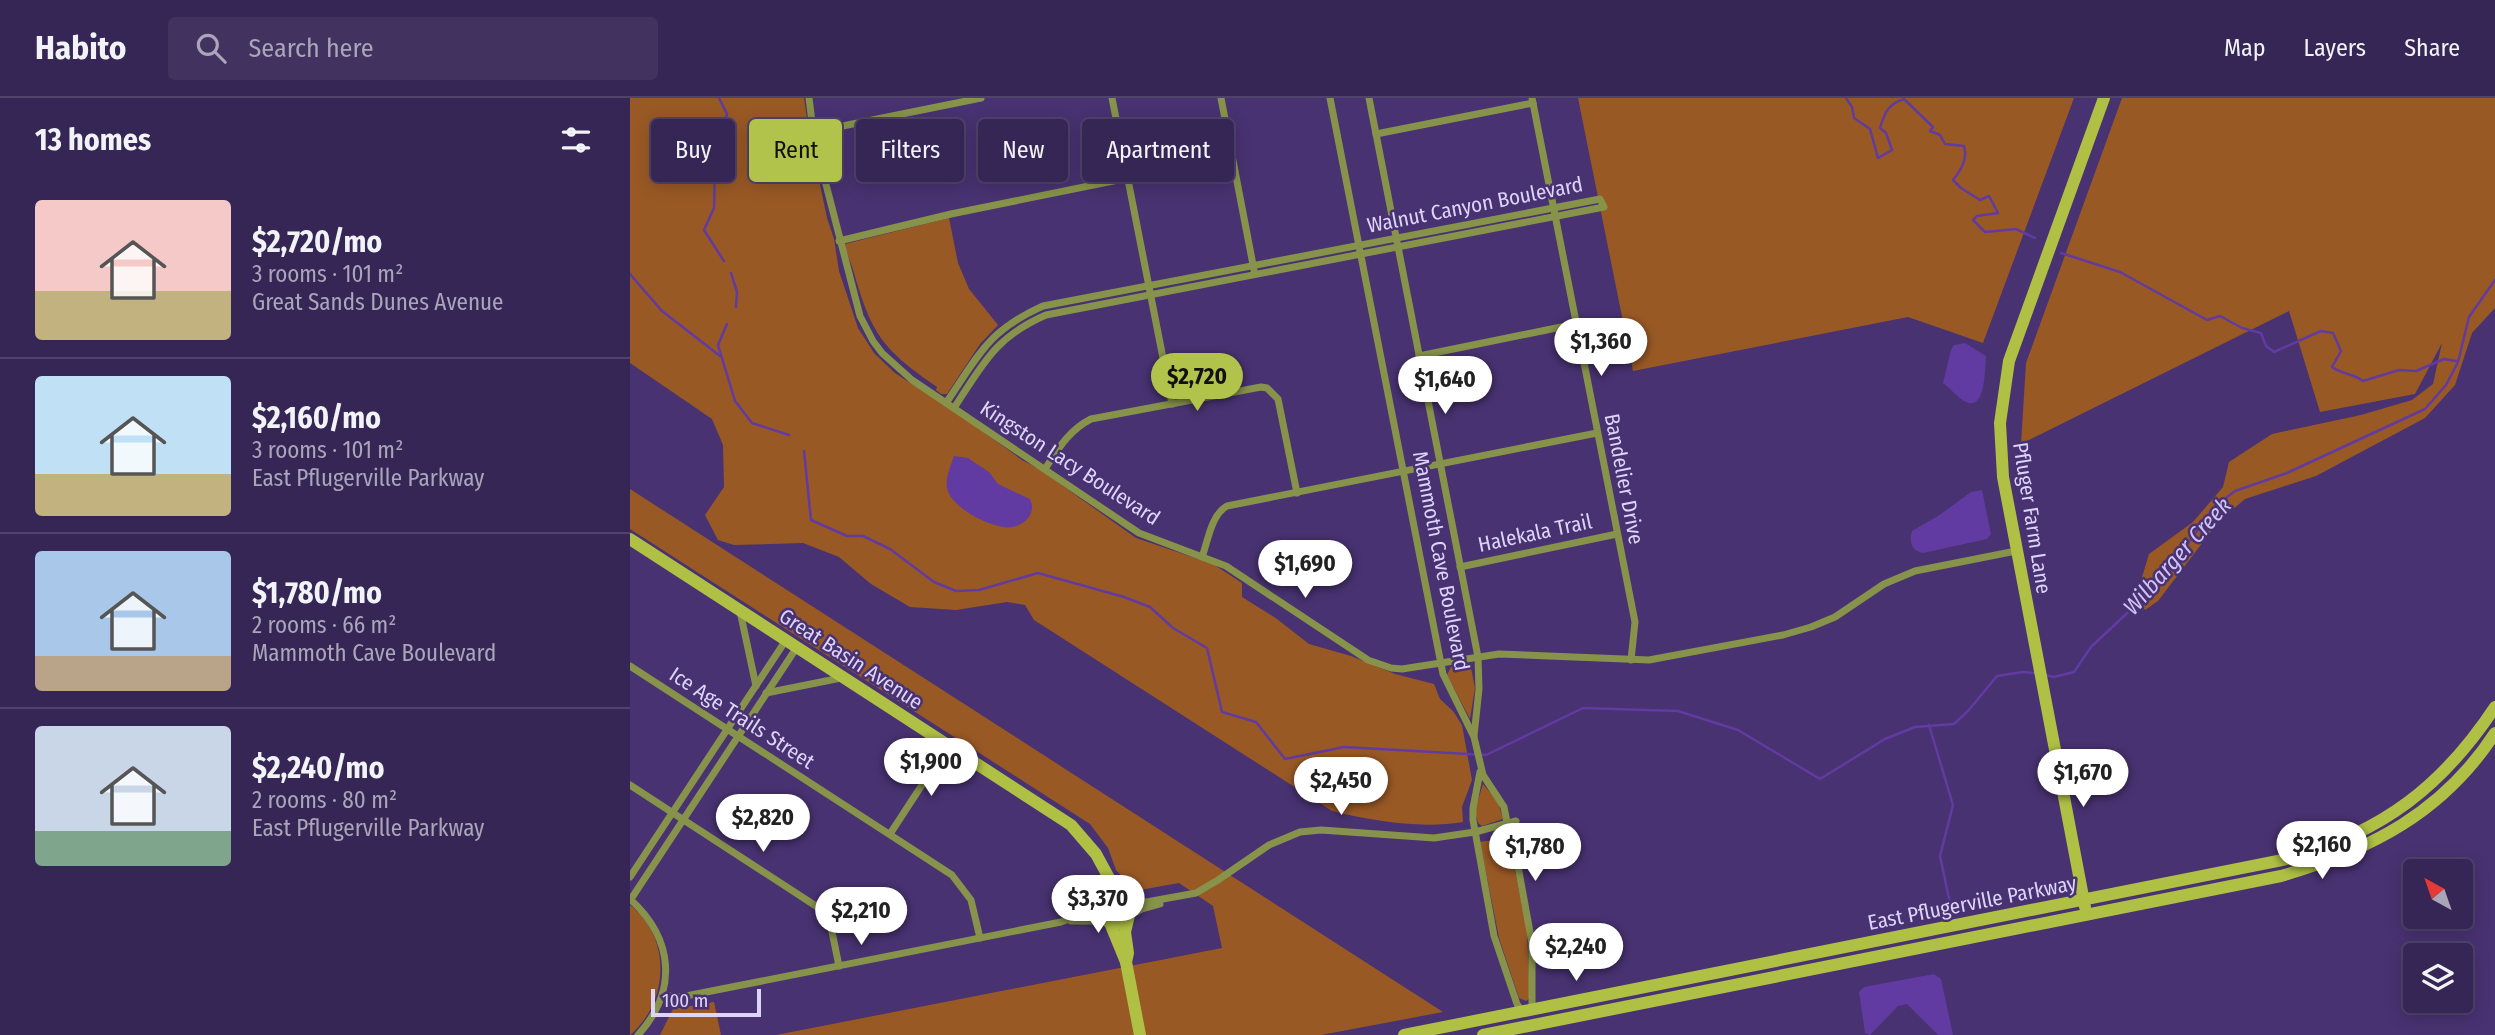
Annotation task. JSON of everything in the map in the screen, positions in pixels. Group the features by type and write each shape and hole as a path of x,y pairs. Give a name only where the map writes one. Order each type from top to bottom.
{"main road":[{"name":"Pfluger Farm Lane","path":"2087,915 2016,551 2003,477 2000,423 2009,361 2104,98"},
{"name":"Great Basin Avenue","path":"632,543 1071,825 1096,853 1115,889 1125,898"},
{"name":"East Pflugerville Parkway","path":"1404,1035 2292,858 2330,846 2364,831 2403,807 2444,772 2475,737 2495,707"},
{"name":"East Pflugerville Parkway","path":"1483,1035 1531,1030 1812,969 2281,876 2328,862 2384,836 2423,811 2454,782 2495,733"},
{"path":"1106,872 1109,889 1102,915 1109,922 1126,962 1140,1035"},
{"path":"1104,902 1115,895 1125,898 1130,906 1126,962"},
{"path":"1109,922 1118,925 1128,918"},
{"name":"Mammoth Cave Boulevard","path":"1527,1010 1531,1030"}],"street":[{"name":"Kingston Lacy Boulevard","path":"809,98 811,119"},
{"path":"842,126 981,98"},
{"path":"1112,98 1116,119"},
{"path":"1221,98 1254,270"},
{"name":"Mammoth Cave Boulevard","path":"1330,98 1440,663 1448,689 1474,737"},
{"name":"Mammoth Cave Boulevard","path":"1369,98 1478,657 1479,689 1474,737 1480,768 1504,807 1532,943 1527,1010"},
{"path":"1376,134 1532,101"},
{"name":"Bandelier Drive","path":"1532,101 1635,622 1631,660"},
{"name":"Kingston Lacy Boulevard","path":"825,182 856,307 873,341 900,371 1139,533 1236,571 1368,660 1391,668 1402,669 1508,654 1631,660 1688,653 1811,627 1835,617 1884,584 1915,570 2016,551"},
{"path":"839,241 1109,182"},
{"path":"1129,182 1172,404"},
{"name":"Walnut Canyon Boulevard","path":"946,403 988,341 1022,315 1042,306 1398,248 1554,213 1600,199 1604,207 1554,213 1359,245 1254,270"},
{"name":"Walnut Canyon Boulevard","path":"954,408 993,350 1011,332 1046,315 1150,290"},
{"path":"1419,356 1576,324"},
{"path":"1045,469 1068,436 1091,419 1267,387 1276,395 1280,404 1297,493"},
{"path":"1202,557 1215,519 1223,508 1597,433"},
{"name":"Halekala Trail","path":"1460,566 1617,534"},
{"path":"740,610 756,686"},
{"path":"630,877 756,686 791,643"},
{"path":"638,1035 657,1010 663,995 666,972 660,938 652,922 631,899 766,693 791,643"},
{"name":"Ice Age Trails Street","path":"630,666 956,878 971,900 979,938"},
{"path":"766,693 844,677"},
{"path":"890,834 948,745"},
{"name":"Mammoth Cave Boulevard","path":"1480,768 1472,814 1494,936 1507,976 1527,1010"},
{"path":"2444,772 2454,782"},
{"path":"630,785 822,910 830,922 839,966"},
{"path":"1125,898 1141,903 1196,893 1269,845 1300,832 1321,830 1434,838 1475,832 1516,821"},
{"path":"1128,918 1142,909 1187,895"},
{"path":"663,995 681,997 1063,922 1094,911 1104,902"},
{"path":"1063,922 1109,922"},
{"path":"1808,954 1812,969"}],"shaded area":[{"path":"630,98 804,98 807,119 749,119 749,182 819,182 839,271 858,328 874,353 895,373 1039,469 1136,538 1213,564 1242,583 1242,597 1309,644 1351,656 1395,674 1434,684 1440,699 1453,711 1462,725 1472,780 1462,807 1463,822 1430,825 1397,823 1332,811 1034,620 1025,605 1007,602 956,610 910,607 871,584 839,557 803,543 734,545 718,540 705,515 724,487 723,445 712,419 630,363"},
{"path":"1578,98 2074,98 1983,343 1908,317 1633,371"},
{"path":"2122,98 2495,98 2495,308 2472,333 2455,385 2425,418 2316,476 2245,499 2219,521 2158,601 2145,610 2136,597 2149,554 2193,522 2223,487 2229,462 2272,434 2361,415 2412,400 2433,384 2442,343 2415,394 2320,412 2289,311 2021,444 2026,363"},
{"path":"949,218 958,263 969,289 998,325 980,344 947,394 941,394 936,390 937,387 904,362 882,340 867,312 845,244"},
{"path":"1965,343 1986,356 1983,388 1977,401 1971,403 1961,399 1943,383 1951,350 1954,345"},
{"path":"954,456 968,458 989,472 998,484 1030,499 1032,511 1026,520 1016,526 1003,527 978,518 961,508 947,488"},
{"path":"630,489 1443,1012 1321,1035 776,1035 1222,948 1213,906 1179,883 1140,890 1127,882 1116,870 1108,848 1090,824 630,529"},
{"path":"1982,490 1991,534 1987,539 1923,553 1913,548 1912,531 1971,492"},
{"path":"1464,664 1471,668 1475,688 1470,719 1447,675 1451,667"},
{"path":"1483,784 1498,802 1503,819 1482,826 1478,823 1475,810"},
{"path":"1505,838 1513,861 1527,931 1530,998 1526,1001 1519,998 1499,938 1480,842"},
{"path":"630,905 644,919 653,935 659,952 660,970 652,1005 643,1021 630,1035"},
{"path":"1934,974 1941,979 1953,1035 1938,1035 1907,1004 1898,1006 1870,1035 1865,1033 1859,992 1864,987"},
{"path":"714,1002 721,1035 660,1035 673,1009"}],"waterway":[{"path":"719,98 727,114 715,169 714,208 704,230 724,261"},
{"path":"1846,98 1852,107 1854,118 1870,129 1878,158 1892,150 1886,133 1880,128 1884,117 1891,106 1904,99 1933,127 1930,131 1940,135 1945,144 1964,146 1963,164 1953,180 1980,200 1989,196 1998,213 1977,216 1973,220 1985,232 2016,229 2035,238"},
{"path":"2061,253 2120,272 2207,320 2220,316 2242,328 2261,333 2266,346 2274,352 2321,331 2333,333 2341,351 2332,367 2363,381 2399,370 2416,371 2444,359 2456,361"},
{"path":"731,273 737,292 736,307"},
{"name":"Wilbarger Creek","path":"630,274 662,311 720,356"},
{"name":"Wilbarger Creek","path":"2045,675 2054,677 2074,672 2091,647 2158,584 2215,506 2235,491 2287,473 2425,409 2446,385 2458,362 2469,317 2495,280"},
{"name":"Wilbarger Creek","path":"727,324 718,345 735,401 752,423 789,435"},
{"name":"Wilbarger Creek","path":"804,451 811,520 847,536 863,536 890,549 934,582 956,591 979,590 1038,573 1150,607 1173,628 1207,648 1222,712 1256,722 1285,759 1344,747 1486,755 1583,708 1678,711 1738,730 1820,779 1885,739 1915,727 1954,724 1997,676 2035,673"},
{"path":"1929,725 1953,805 1940,856 1951,908"}]}
